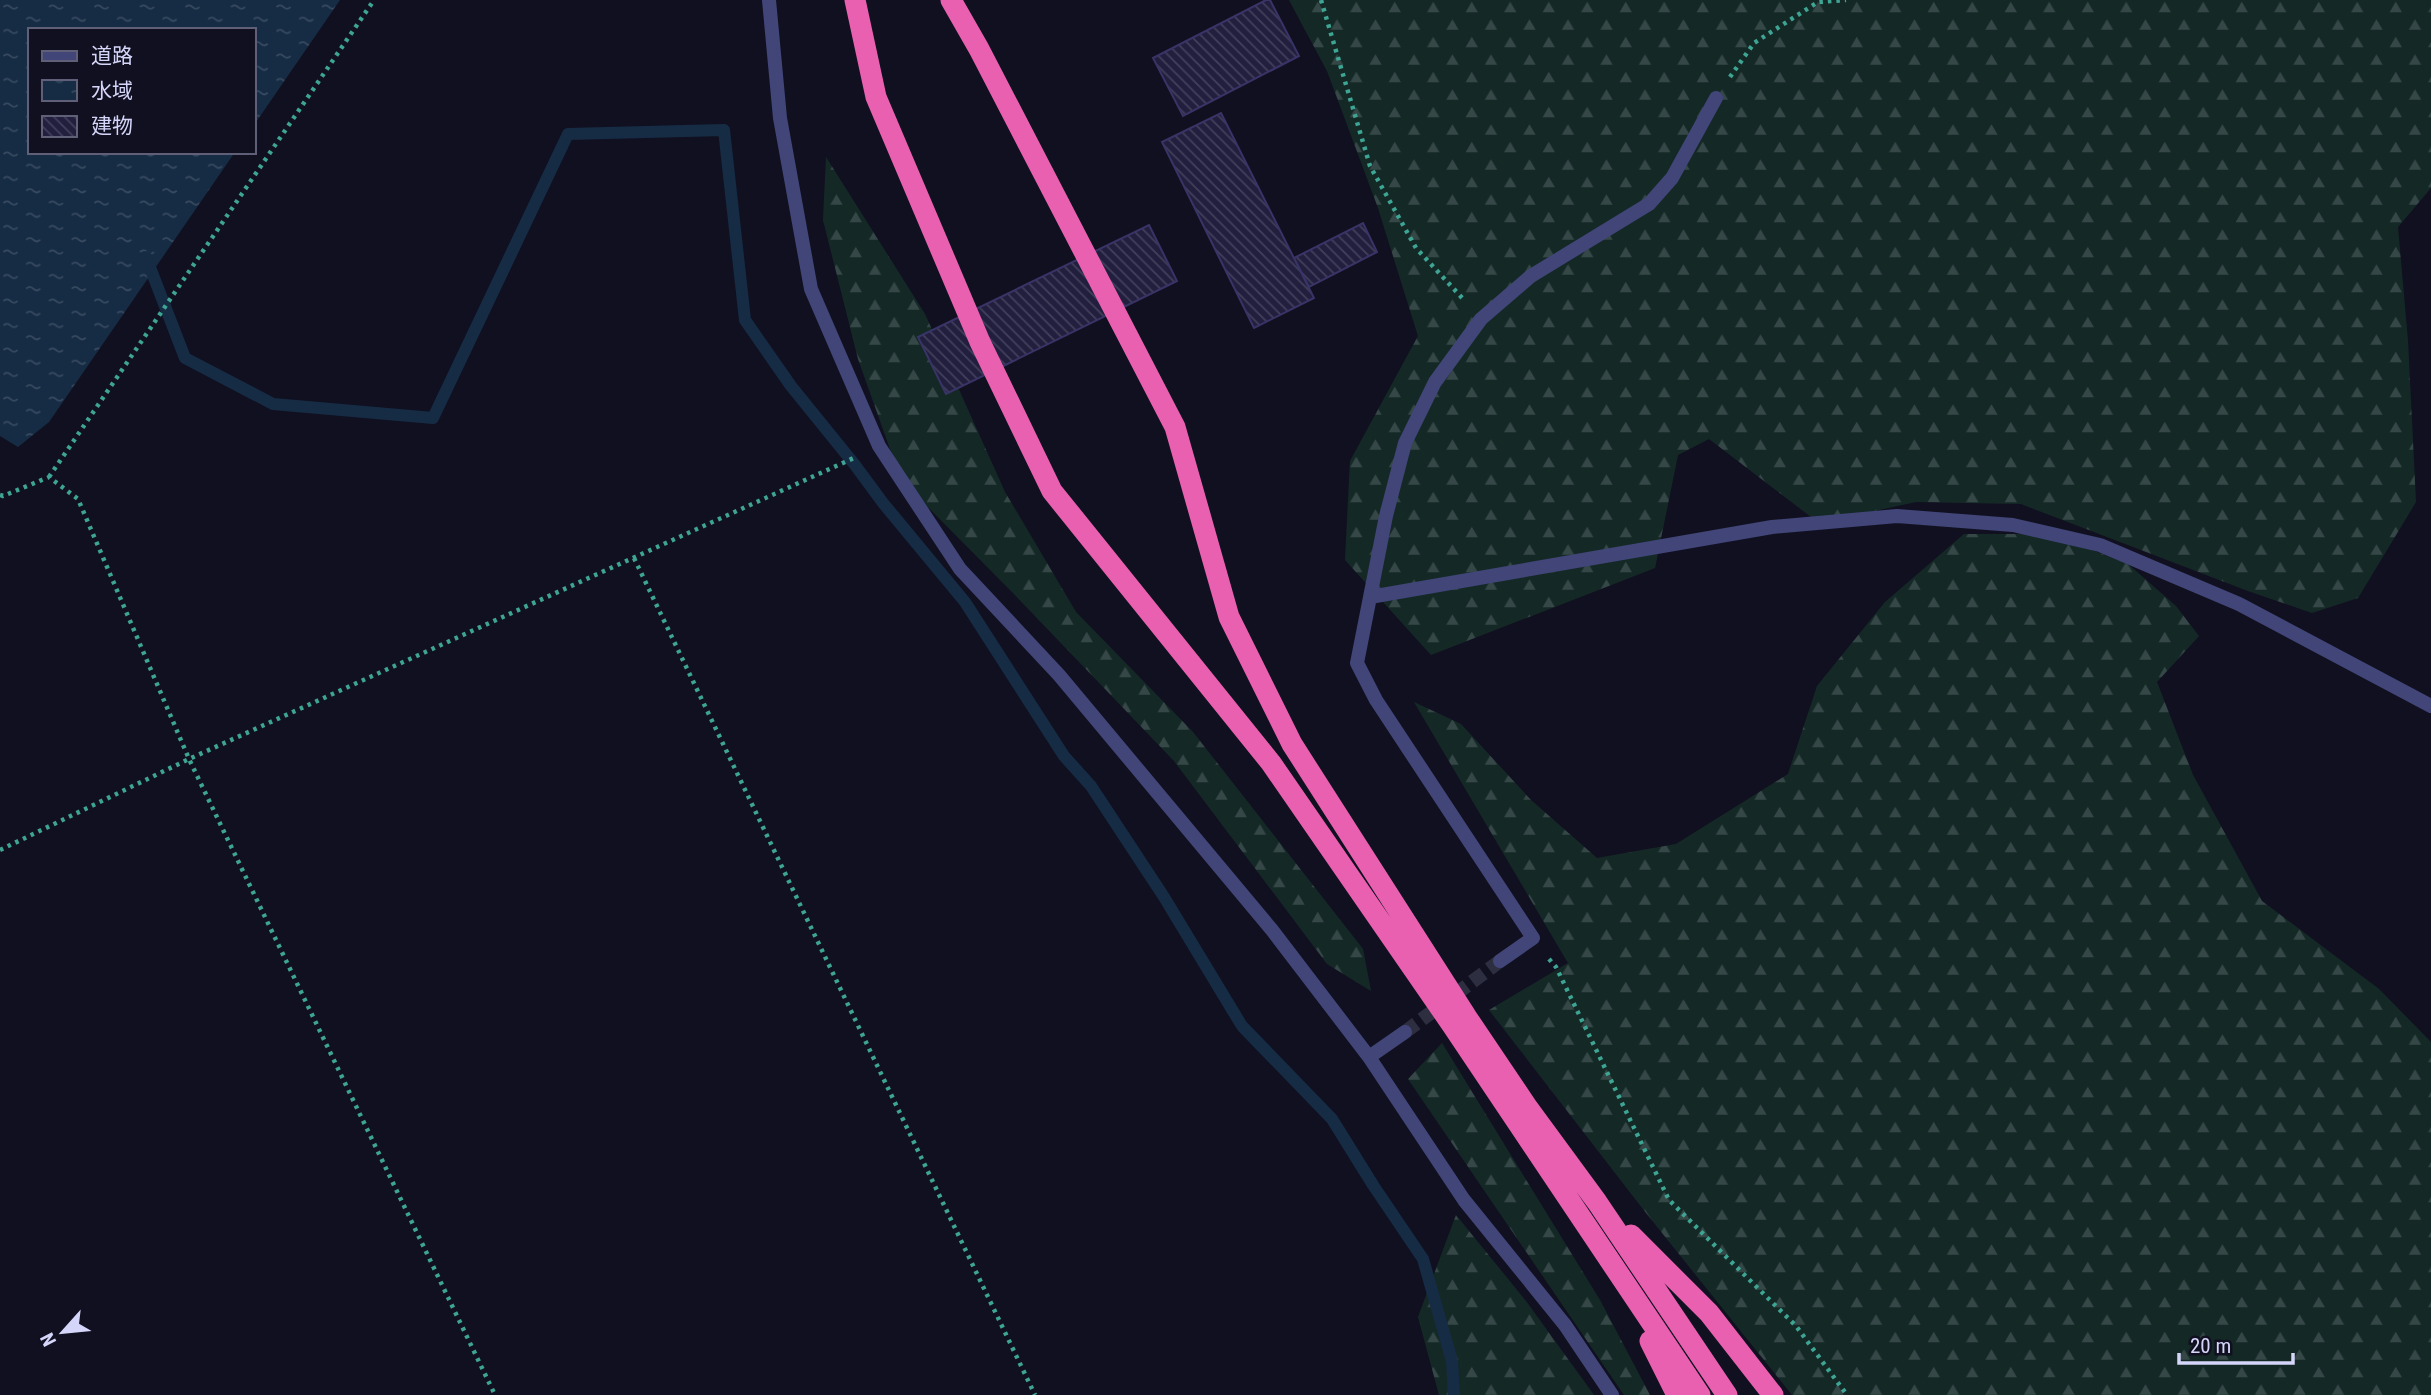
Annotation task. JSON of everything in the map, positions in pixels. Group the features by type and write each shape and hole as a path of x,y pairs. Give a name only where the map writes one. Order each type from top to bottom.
{"highway":[{"path":"855,0 876,97 980,342 1052,491 1271,763 1452,1025 1700,1395"},
{"path":"951,0 1175,426 1229,617 1292,744 1466,1017 1597,1202 1727,1395"},
{"path":"1597,1202 1709,1313 1773,1395"},
{"path":"1611,1264 1677,1395"}],"street":[{"path":"769,0 780,118 811,289 879,446 960,569 1059,676 1272,930 1369,1057 1464,1200 1565,1325 1612,1395"},
{"path":"1500,961 1533,938 1376,700 1357,663 1386,516 1405,443 1435,382 1481,319 1531,276 1649,204 1672,178 1716,98"},
{"path":"1370,597 1772,527 1897,516 2013,525 2100,545 2239,604 2431,706"},
{"path":"1369,1057 1405,1032"}],"path":[{"path":"0,495 49,477 374,0"},
{"path":"1321,0 1370,166 1416,248 1481,319"},
{"path":"1716,98 1754,43 1818,2 1846,0"},
{"path":"0,850 189,759 879,446"},
{"path":"49,477 78,499 189,759 495,1395"},
{"path":"634,558 1035,1395"},
{"path":"1533,938 1556,967 1670,1200 1796,1326 1847,1395"}],"green space":[{"path":"1289,0 2431,0 2431,188 2398,227 2408,341 2416,502 2358,598 2312,613 2021,504 1916,502 1819,523 1709,439 1678,455 1655,568 1431,655 1345,560 1350,461 1418,336 1378,208 1327,71"},
{"path":"826,157 925,314 1005,492 1076,612 1193,732 1363,949 1371,991 1327,964 1174,761 901,480 858,359 823,220"},
{"path":"1964,534 2051,534 2128,564 2176,606 2199,636 2157,682 2193,775 2262,901 2379,989 2431,1042 2431,1395 1792,1395 1646,1213 1489,1010 1568,963 1414,702 1461,724 1531,800 1597,858 1676,844 1788,774 1817,686 1885,602"},
{"path":"1442,1043 1600,1300 1650,1395 1624,1395 1408,1079"},
{"path":"1456,1215 1526,1301 1594,1395 1439,1395 1418,1317"}],"water":[{"path":"0,0 340,0 256,122 256,28 28,28 28,154 234,154 49,422 18,447 0,436"}],"building":[{"path":"1270,0 1299,56 1183,116 1153,58"},
{"path":"1221,113 1314,298 1254,328 1162,142"},
{"path":"1363,223 1377,252 1309,287 1294,258"},
{"path":"1149,225 1177,281 946,394 918,337"}],"waterway":[{"path":"146,257 185,358 273,404 433,418 568,134 724,130 745,320 791,386 965,602 1064,756 1091,786 1164,897 1242,1026 1332,1119 1423,1259 1452,1361 1454,1395"}],"tunnel":[{"path":"1405,1032 1500,961"}]}
